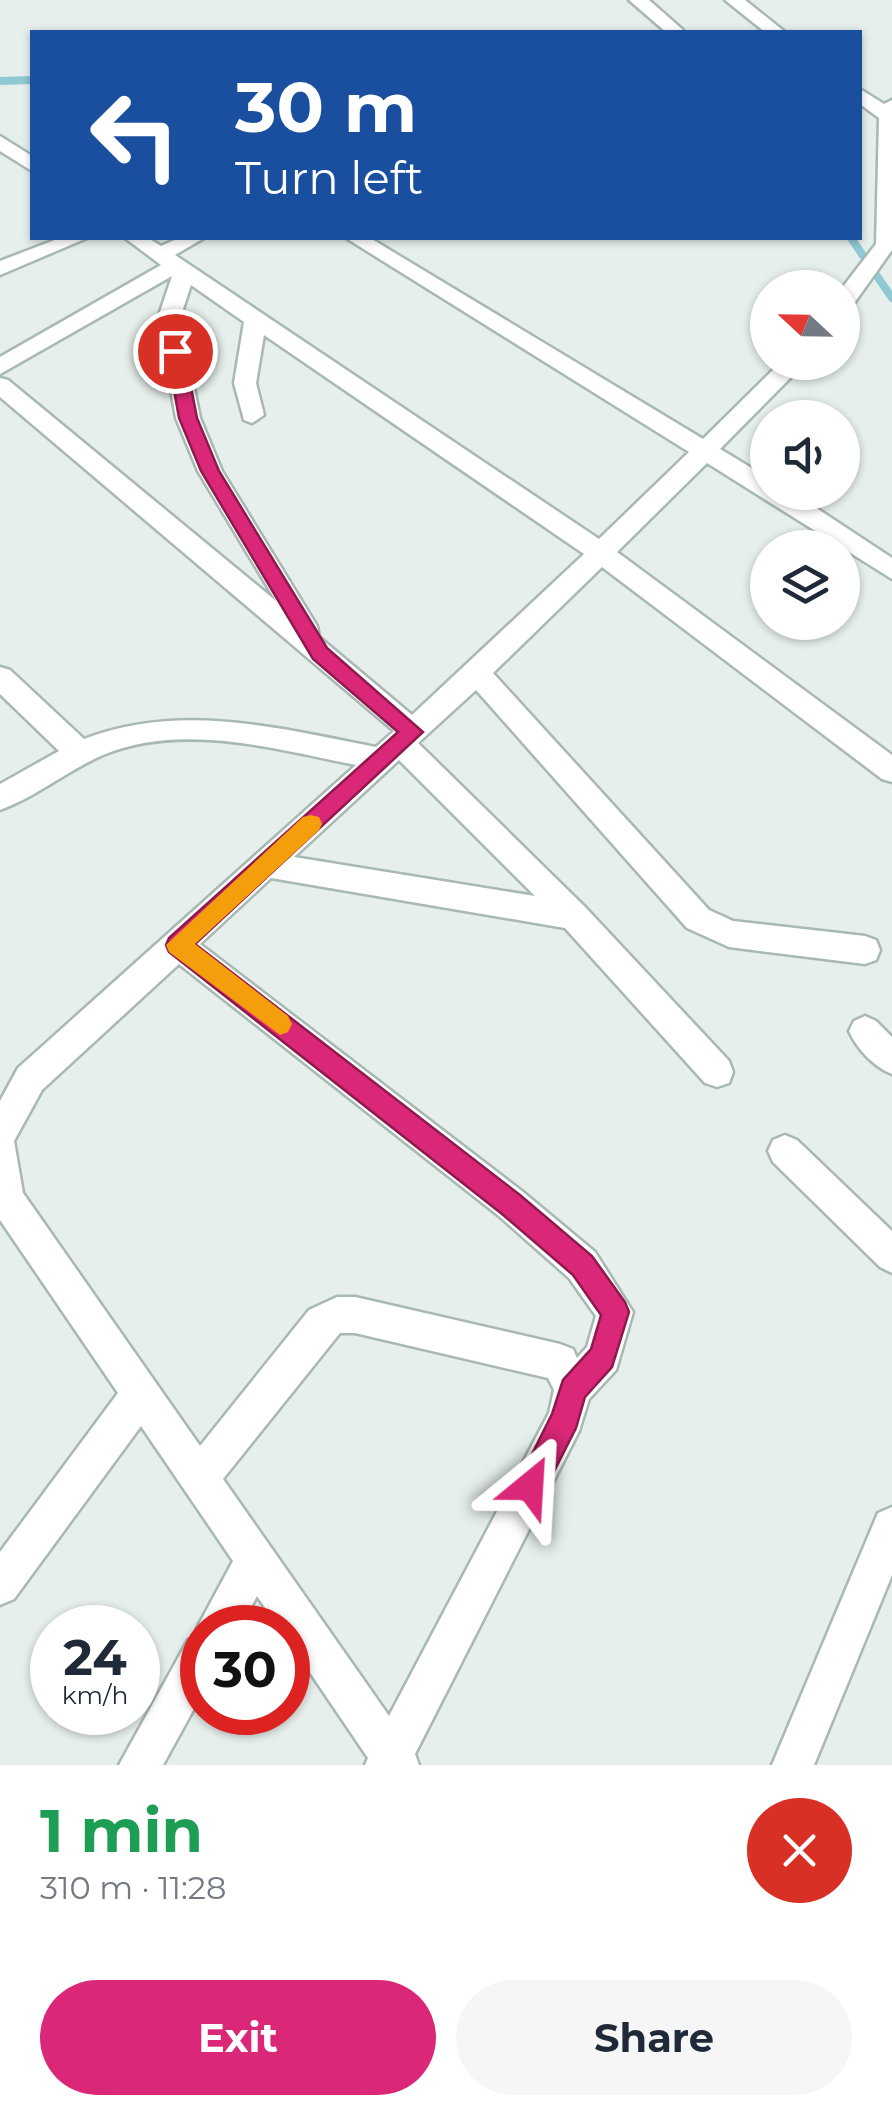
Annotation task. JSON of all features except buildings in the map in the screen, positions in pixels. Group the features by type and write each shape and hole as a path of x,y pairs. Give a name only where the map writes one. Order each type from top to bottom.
{"street":[{"path":"638,0 674,30"},
{"path":"734,0 773,30"},
{"path":"860,281 886,244 890,111 862,95"},
{"path":"0,142 30,164"},
{"path":"0,269 71,240"},
{"path":"138,240 601,554 892,771"},
{"path":"0,367 172,265 192,240"},
{"path":"359,240 750,478"},
{"path":"172,265 169,318 188,418 210,471 320,653"},
{"path":"252,415 245,383 256,320"},
{"path":"0,1134 30,1080 477,673 777,380"},
{"path":"0,385 320,653 398,744 574,916 717,1072"},
{"path":"799,510 892,570"},
{"path":"477,673 698,919 729,934 865,950"},
{"path":"0,677 82,754"},
{"path":"0,798 122,737 180,730 398,744"},
{"path":"266,866 574,916"},
{"path":"0,1146 6,1199 391,1762 566,1418 573,1390 602,1357 615,1312 582,1265 511,1204 178,945"},
{"path":"865,1032 892,1059"},
{"path":"785,1151 892,1256"},
{"path":"198,1480 322,1323 337,1315 356,1315 560,1362 573,1390"},
{"path":"0,1585 140,1395"},
{"path":"793,1765 892,1527"},
{"path":"230,1605 254,1561"},
{"path":"140,1765 180,1693"}],"waterway":[{"path":"0,81 30,80"},
{"path":"852,240 892,298"}],"slow traffic":[{"path":"280,1024 178,945 311,824"}],"route":[{"path":"175,351 188,418 210,471 320,653 412,732 178,945 511,1204 582,1265 615,1312 602,1357 573,1390 566,1418 530,1486"}]}
